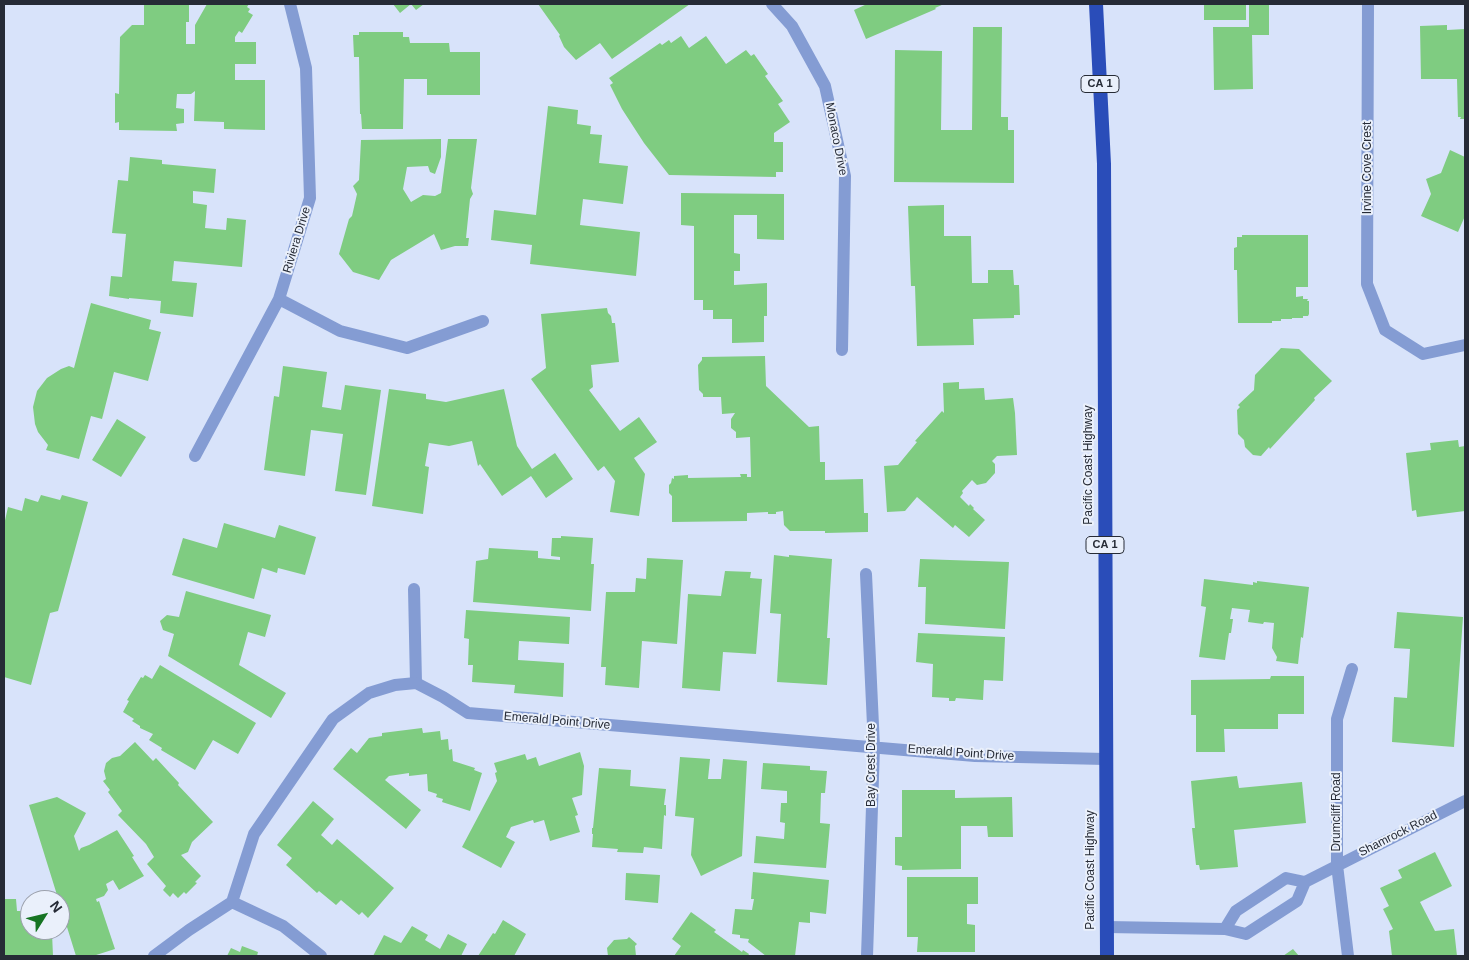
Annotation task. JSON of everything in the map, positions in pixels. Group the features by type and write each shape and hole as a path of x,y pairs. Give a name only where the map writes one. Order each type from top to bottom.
{"highway":[{"name":"Pacific Coast Highway","path":"1096,4 1104,174 1107,956"}],"street":[{"name":"Riviera Drive","path":"195,456 279,299 310,198 306,68 290,4"},
{"name":"Monaco Drive","path":"772,4 792,26 825,86 845,176 842,350"},
{"name":"Irvine Cove Crest","path":"1368,4 1368,284 1385,330 1423,354 1465,345"},
{"path":"279,299 340,332 407,348 483,321"},
{"name":"Bay Crest Drive","path":"866,574 874,747 867,956"},
{"path":"154,956 232,902 254,834 333,719 369,693 395,684 416,683 414,589"},
{"name":"Drumcliff Road","path":"1348,956 1337,865 1337,719 1352,669"},
{"name":"Emerald Point Drive","path":"416,683 468,713 975,756 1105,760"},
{"name":"Shamrock Road","path":"1305,882 1465,802"},
{"path":"1107,927 1225,929 1246,934 1297,901 1305,882 1286,878 1236,911 1225,929"},
{"path":"232,902 283,926 321,956"}],"building":[{"path":"144,4 189,4 189,22 186,22 186,44 195,44 195,25 207,4 249,4 247,7 250,9 248,12 253,15 242,33 239,31 235,37 235,42 256,42 256,64 235,64 235,80 265,80 265,130 224,129 224,122 194,121 195,91 191,94 177,94 176,108 184,109 184,123 176,124 177,131 119,130 119,122 115,123 115,93 119,94 120,37 132,25 144,25"},
{"path":"393,4 411,4 400,13"},
{"path":"411,4 424,4 416,10"},
{"path":"538,4 690,4 612,59 600,43 576,60 564,47 560,35"},
{"path":"867,4 944,4 866,39 854,10"},
{"path":"1204,4 1246,4 1246,20 1204,20"},
{"path":"1249,4 1269,4 1269,35 1252,35 1253,89 1214,90 1213,27 1249,27"},
{"path":"1447,25 1447,30 1465,29 1465,119 1458,117 1457,79 1421,79 1420,26"},
{"path":"973,27 1002,27 1001,117 1008,117 1008,130 1014,130 1014,183 894,182 895,50 942,51 941,130 972,130"},
{"path":"359,32 403,32 403,37 409,37 410,43 449,43 450,52 480,52 480,95 427,95 427,79 404,79 403,129 362,129 359,57 354,57 353,35 359,35"},
{"path":"681,36 689,48 706,36 726,64 746,50 751,56 754,54 768,74 765,76 783,101 778,104 790,122 774,133 774,142 783,142 783,172 776,172 776,177 669,175 644,143 622,109 610,85 613,83 609,78 660,43 662,45 669,40 671,43"},
{"path":"548,106 578,110 577,124 591,126 590,134 602,135 599,163 628,166 623,204 583,199 580,225 640,232 636,276 530,264 532,245 491,240 494,210 536,215"},
{"path":"441,139 441,157 435,174 430,172 428,166 407,167 403,189 411,202 423,195 435,196 441,193 448,139 477,139 471,188 473,194 470,199 466,238 469,238 468,246 455,246 441,250 434,234 391,260 379,280 353,272 339,254 349,219 352,216 357,194 353,186 359,180 361,140"},
{"path":"1450,150 1465,157 1465,216 1458,232 1421,216 1431,194 1426,179 1441,173"},
{"path":"130,157 162,160 162,164 216,169 214,193 193,191 193,203 207,205 205,228 226,230 227,218 246,220 242,267 174,261 172,281 197,283 193,317 160,313 161,301 109,296 111,276 122,277 126,234 112,233 118,180 128,181"},
{"path":"681,193 784,194 784,240 757,239 757,215 734,215 734,253 740,254 740,271 734,271 734,285 767,283 767,316 764,316 764,342 732,343 732,319 713,319 713,310 703,310 703,300 694,300 694,226 681,225"},
{"path":"944,205 944,236 971,236 972,283 988,283 988,270 1013,270 1014,285 1019,285 1020,315 1014,315 1014,318 973,319 974,345 917,346 915,286 911,286 908,206"},
{"path":"1242,235 1308,235 1308,287 1296,287 1296,297 1303,296 1303,299 1308,299 1308,316 1281,319 1281,321 1272,321 1272,323 1238,323 1237,270 1234,270 1234,248 1237,247 1237,237 1242,237"},
{"path":"91,303 151,320 149,329 161,332 148,381 114,372 102,419 91,416 79,459 46,450 48,445 38,432 33,407 37,391 47,378 69,366 74,368"},
{"path":"607,308 612,323 615,323 619,362 591,365 593,387 589,390 620,431 639,417 657,442 634,458 645,474 639,516 610,512 615,481 604,466 598,471 531,379 546,368 541,314"},
{"path":"1281,348 1299,349 1332,381 1314,398 1315,400 1270,449 1269,447 1261,456 1253,455 1245,447 1244,440 1238,434 1237,410 1240,407 1238,405 1254,390 1255,375"},
{"path":"765,356 766,386 809,427 819,426 820,462 825,462 825,480 863,479 864,513 868,513 868,532 825,533 825,531 790,531 784,525 783,511 776,512 776,514 768,514 768,512 747,513 747,521 672,522 672,496 669,493 669,485 674,476 688,475 688,478 741,477 740,474 747,474 747,477 751,477 750,437 736,438 736,432 731,428 731,419 735,413 722,414 721,397 703,397 699,390 698,365 702,357"},
{"path":"283,366 327,372 322,407 341,410 345,385 381,390 366,495 335,491 343,434 311,430 305,476 264,470 274,396 279,397"},
{"path":"959,382 959,389 984,388 985,400 1013,398 1015,413 1017,455 997,456 992,461 995,464 995,473 986,483 977,485 972,480 962,491 963,493 960,497 969,506 970,504 985,520 969,537 955,525 953,528 917,497 905,511 887,512 884,466 898,465 917,442 915,441 942,411 944,413 943,383"},
{"path":"389,389 426,394 426,399 446,402 504,389 517,446 532,469 555,453 573,479 546,498 531,476 502,496 480,464 478,466 472,441 449,446 429,443 425,466 429,467 423,514 372,506"},
{"path":"117,419 146,437 121,477 92,460"},
{"path":"1458,440 1459,447 1465,446 1465,511 1417,517 1416,510 1412,511 1406,453 1431,450 1430,443"},
{"path":"41,495 60,500 62,495 88,502 58,611 50,613 31,685 4,677 4,525 8,507 22,511 25,498 38,502"},
{"path":"224,523 275,538 279,525 316,537 305,575 278,568 277,573 262,568 254,599 172,575 183,538 217,548"},
{"path":"561,536 593,538 591,564 594,564 591,611 473,602 476,561 488,559 489,548 538,551 538,558 560,560 560,557 551,556 552,538 561,538"},
{"path":"774,555 832,559 827,638 830,638 827,685 777,682 781,614 770,613"},
{"path":"647,558 683,560 677,644 642,641 639,688 605,685 606,667 601,667 606,592 635,592 636,578 646,579"},
{"path":"920,559 1009,562 1005,629 925,624 926,587 918,587"},
{"path":"725,571 751,572 750,578 762,579 756,654 723,652 720,691 682,688 688,594 721,596"},
{"path":"1204,579 1253,585 1253,582 1257,583 1257,581 1309,587 1298,664 1276,661 1277,657 1272,648 1274,623 1248,622 1250,610 1232,608 1230,619 1233,619 1225,660 1199,657 1206,607 1201,606"},
{"path":"186,591 271,615 265,637 248,632 239,665 286,693 271,718 168,656 174,634 163,630 160,621 167,615 179,617"},
{"path":"466,610 570,617 569,644 519,641 518,660 564,663 563,697 514,693 515,685 472,682 473,665 468,665 469,639 464,638"},
{"path":"1397,612 1463,617 1454,747 1392,742 1394,697 1407,698 1410,649 1394,648"},
{"path":"918,633 1005,637 1003,681 984,680 983,700 956,698 955,701 949,701 949,698 932,697 933,664 916,662"},
{"path":"160,665 256,723 238,754 213,740 195,770 161,750 162,748 149,740 153,734 140,728 140,726 132,721 134,719 123,712 129,701 127,700 141,677 143,678 145,675 152,679"},
{"path":"1271,676 1304,676 1304,714 1278,714 1278,729 1224,729 1225,752 1196,752 1196,715 1191,715 1191,680 1270,679"},
{"path":"422,728 423,733 440,731 441,740 448,739 449,750 452,749 453,761 475,768 474,770 482,773 470,811 442,802 443,799 436,797 437,794 428,791 427,774 409,776 409,773 389,776 385,780 421,810 406,829 333,769 351,748 357,753 369,738 382,736 382,733"},
{"path":"135,742 153,761 156,758 179,783 178,785 213,822 192,842 188,852 181,855 201,876 186,894 184,892 178,898 173,893 170,897 163,890 166,886 147,864 154,857 146,844 118,815 122,811 108,792 110,790 103,781 106,779 104,771 106,763 112,758 120,756"},
{"path":"580,752 584,766 582,795 572,798 578,815 575,816 580,832 550,841 544,820 534,823 533,820 511,827 506,837 515,842 501,868 462,847 497,781 494,763 525,754 527,760 536,757 539,766"},
{"path":"680,757 710,759 708,779 721,779 723,759 747,761 742,856 701,876 691,855 694,818 675,816"},
{"path":"763,763 810,766 810,770 827,771 825,793 821,793 820,823 830,824 826,868 754,863 756,836 784,839 785,823 780,822 781,803 787,803 787,791 761,789"},
{"path":"599,768 631,770 630,786 666,789 664,805 666,805 666,816 664,815 662,849 644,847 643,853 617,852 618,849 592,847 592,828"},
{"path":"1237,776 1239,788 1302,782 1306,823 1234,830 1238,867 1200,870 1199,865 1196,865 1192,828 1195,828 1191,781"},
{"path":"902,790 955,790 955,798 1012,797 1013,837 988,837 987,826 961,826 961,869 902,870 902,866 895,865 895,837 902,837"},
{"path":"57,797 86,813 74,836 79,851 81,848 117,830 134,856 132,857 144,876 119,890 113,880 106,884 108,890 104,896 96,899 97,902 99,901 115,949 93,956 76,956 70,937 70,890 55,890 29,805"},
{"path":"313,801 334,819 321,835 332,845 337,839 394,888 368,918 362,912 359,915 341,900 336,905 319,891 317,893 286,865 292,858 277,845"},
{"path":"1435,852 1452,886 1420,902 1435,931 1454,929 1457,956 1392,956 1389,931 1393,929 1383,909 1389,906 1380,888 1402,878 1398,870"},
{"path":"753,872 829,880 826,914 810,912 810,923 799,922 795,956 766,956 748,942 749,939 740,938 740,935 732,934 735,909 752,910 754,899 751,899"},
{"path":"626,873 660,875 658,903 625,900"},
{"path":"907,877 978,877 978,904 967,904 967,924 975,925 975,952 917,952 918,937 907,937"},
{"path":"4,899 16,899 17,911 20,911 20,940 52,940 53,956 4,956"},
{"path":"691,912 716,930 714,932 742,952 743,950 749,954 748,956 674,956 681,946 672,939"},
{"path":"503,920 526,934 514,956 478,956 493,933 495,934"},
{"path":"412,926 428,935 425,940 440,949 448,934 467,944 461,956 373,956 384,935 401,943"},
{"path":"629,937 637,944 635,946 636,956 608,956 607,948 614,940 627,939"},
{"path":"242,946 258,952 257,956 227,956 231,948 240,952"},
{"path":"1293,949 1299,956 1283,956"}]}
